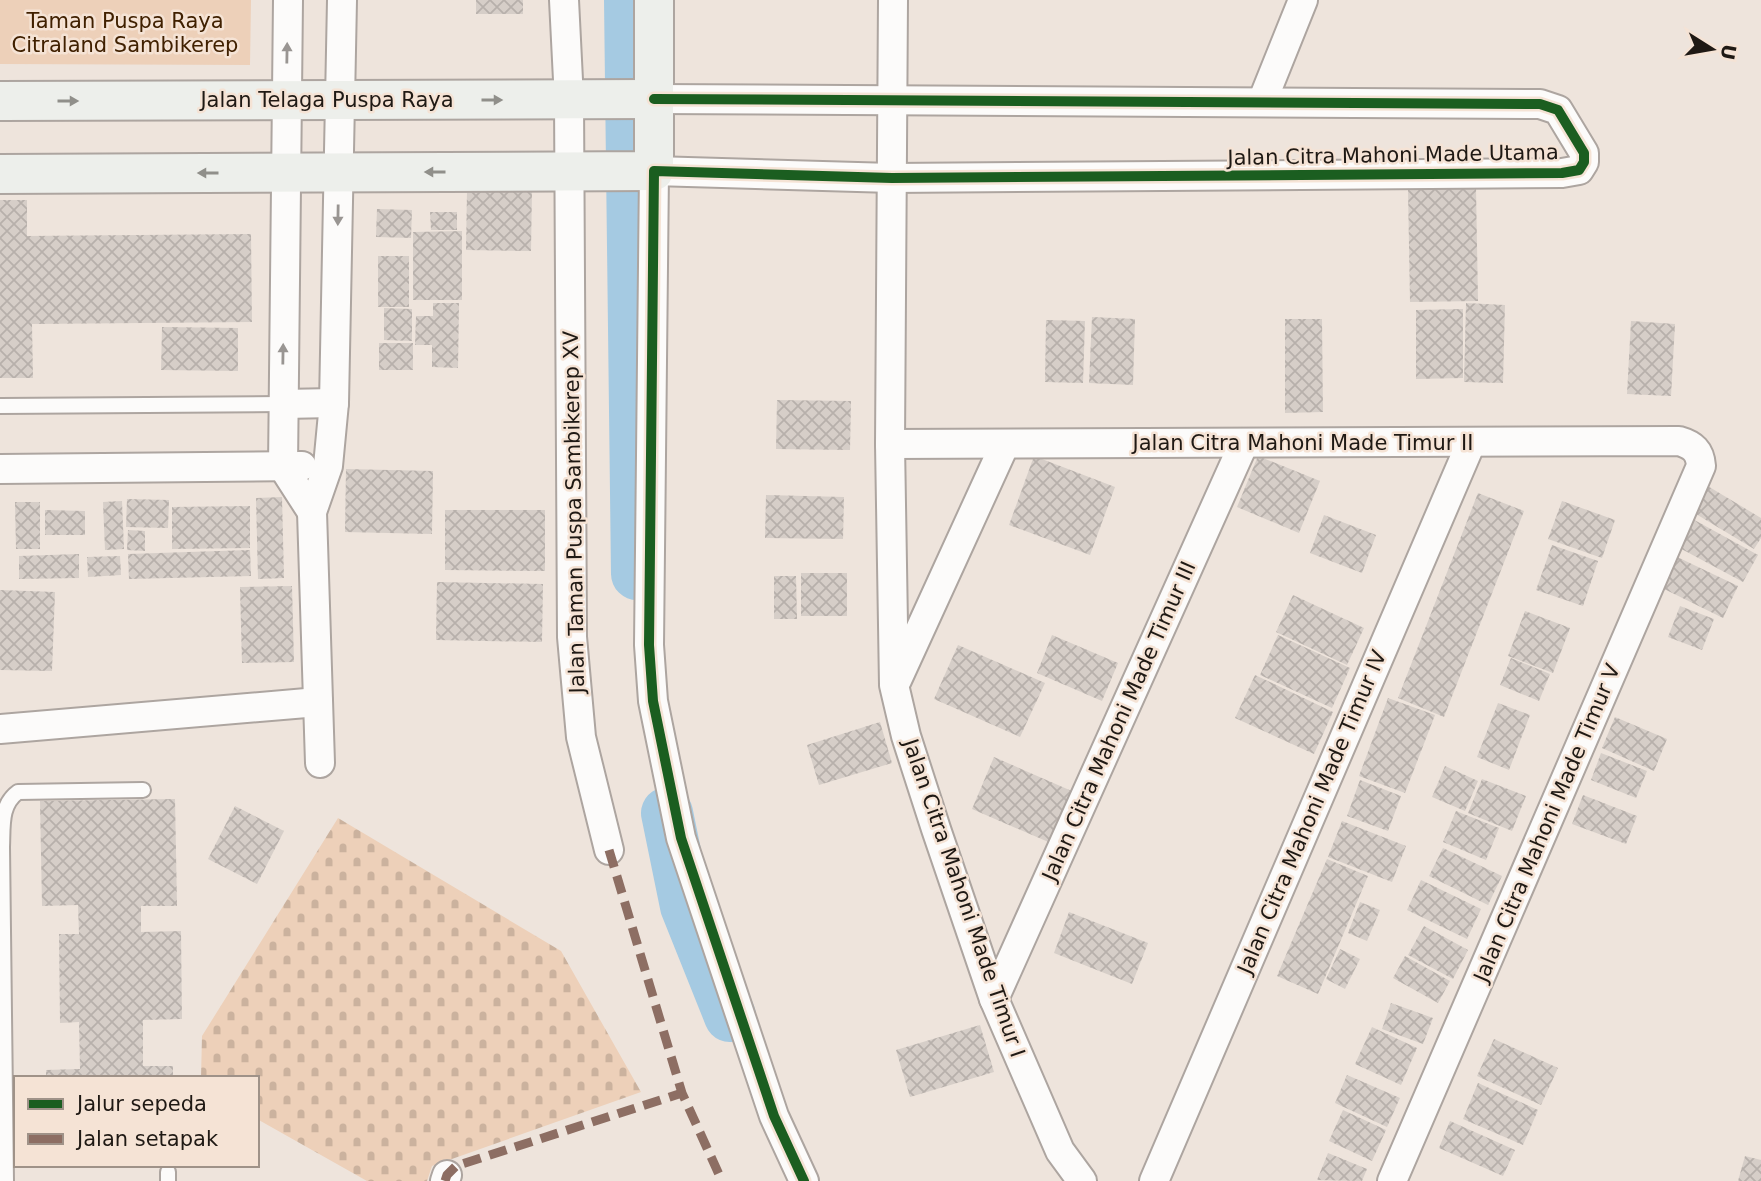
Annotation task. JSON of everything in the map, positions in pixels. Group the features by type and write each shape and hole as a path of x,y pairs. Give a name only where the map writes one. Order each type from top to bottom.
{"main road":[{"path":"0,174 645,171 645,99 654,0"},
{"name":"Jalan Telaga Puspa Raya","path":"0,101 645,99"}],"street":[{"path":"288,0 283,467 312,512"},
{"path":"320,763 312,512 328,466 334,403 342,0"},
{"name":"Jalan Taman Puspa Sambikerep XV","path":"564,0 574,100 572,638 581,737 609,850"},
{"name":"Jalan Citra Mahoni Made Timur I","path":"893,0 890,444 894,685 906,736 994,999 1060,1151 1082,1181"},
{"path":"1262,102 1303,0"},
{"name":"Jalan Citra Mahoni Made Utama","path":"645,99 1540,104 1558,110 1584,153 1584,162 1579,170 1562,173 891,178 645,171"},
{"path":"645,171 649,645 660,748 681,838 774,1116 804,1181"},
{"path":"282,404 334,403"},
{"name":"Jalan Citra Mahoni Made Timur II","path":"890,444 1679,442 1695,448 1700,456 1700,466"},
{"name":"Jalan Citra Mahoni Made Timur III","path":"994,999 1244,443"},
{"name":"Jalan Citra Mahoni Made Timur IV","path":"1154,1181 1471,443"},
{"path":"894,685 1005,444"},
{"path":"0,469 328,466"},
{"name":"Jalan Citra Mahoni Made Timur V","path":"1392,1181 1700,466"},
{"path":"0,729 318,702"}],"lane":[{"path":"0,406 282,404"},
{"path":"4,1178 1,847 4,808 9,798 18,792 143,790"}],"green space":[{"name":"Taman Puspa Raya Citraland Sambikerep","path":"0,0 251,0 250,65 0,64"},
{"path":"338,818 561,951 641,1092 432,1166 427,1181 367,1181 259,1120 259,1076 201,1076 202,1036"}],"building":[{"path":"476,0 523,0 523,14 476,14"},
{"path":"1476,188 1478,301 1410,302 1408,189"},
{"path":"467,190 532,191 531,251 466,250"},
{"path":"0,200 27,200 27,236 251,234 252,322 32,324 33,378 0,378"},
{"path":"377,209 412,210 411,238 376,237"},
{"path":"430,212 457,212 457,230 431,230"},
{"path":"462,231 462,300 413,300 413,232"},
{"path":"378,256 409,256 409,307 378,307"},
{"path":"433,303 459,303 458,368 432,367 432,345 415,345 416,316 433,316"},
{"path":"1466,303 1505,305 1503,383 1464,382"},
{"path":"384,308 412,309 412,341 384,340"},
{"path":"1463,309 1463,378 1416,379 1416,310"},
{"path":"1092,317 1135,319 1133,385 1089,383"},
{"path":"1285,319 1322,319 1323,412 1285,413"},
{"path":"1046,320 1085,321 1083,383 1045,382"},
{"path":"1631,321 1675,324 1671,396 1627,394"},
{"path":"162,327 238,328 238,371 161,370"},
{"path":"379,343 413,343 413,370 379,370"},
{"path":"777,400 851,401 850,450 776,449"},
{"path":"1034,456 1115,487 1090,555 1009,525"},
{"path":"1258,456 1320,481 1299,533 1237,507"},
{"path":"346,469 433,471 432,534 345,532"},
{"path":"1706,485 1761,518 1761,538 1754,549 1691,511"},
{"path":"1478,493 1524,511 1444,717 1398,698"},
{"path":"766,495 844,497 843,539 765,538"},
{"path":"282,497 284,578 258,579 256,498"},
{"path":"127,499 169,500 168,528 126,527"},
{"path":"122,501 124,549 105,550 103,502"},
{"path":"1562,501 1615,520 1602,558 1548,539"},
{"path":"15,502 40,502 40,549 16,549"},
{"path":"250,506 250,548 172,549 172,507"},
{"path":"45,510 85,511 85,535 45,535"},
{"path":"445,510 545,510 545,571 445,570"},
{"path":"1324,515 1376,535 1362,573 1310,553"},
{"path":"1689,517 1758,555 1743,582 1674,545"},
{"path":"128,530 145,531 145,551 127,550"},
{"path":"1552,545 1598,561 1583,606 1536,590"},
{"path":"250,550 251,576 129,579 128,554"},
{"path":"79,554 79,578 19,579 19,556"},
{"path":"1673,555 1738,586 1723,618 1658,586"},
{"path":"120,556 121,575 88,577 87,557"},
{"path":"801,573 847,573 847,616 801,616"},
{"path":"774,576 796,576 797,619 774,619"},
{"path":"437,582 543,584 542,642 436,640"},
{"path":"292,586 294,662 242,663 240,587"},
{"path":"0,590 55,592 52,671 0,670"},
{"path":"1293,595 1364,628 1347,665 1276,632"},
{"path":"1680,606 1714,619 1702,650 1668,637"},
{"path":"1525,611 1570,628 1553,673 1508,656"},
{"path":"1052,635 1118,663 1102,701 1037,673"},
{"path":"1278,635 1350,668 1332,708 1260,675"},
{"path":"958,645 1045,683 1020,737 934,699"},
{"path":"1511,658 1550,674 1539,701 1500,685"},
{"path":"1255,675 1333,712 1314,754 1235,718"},
{"path":"1388,698 1435,715 1405,793 1359,776"},
{"path":"1498,703 1530,715 1509,770 1477,757"},
{"path":"1615,717 1667,739 1654,771 1602,748"},
{"path":"880,722 892,763 819,785 807,745"},
{"path":"1601,753 1647,771 1636,798 1591,780"},
{"path":"994,757 1074,792 1053,844 972,809"},
{"path":"1445,766 1478,781 1465,811 1432,797"},
{"path":"1482,779 1526,796 1512,831 1468,813"},
{"path":"1360,780 1401,796 1388,831 1347,816"},
{"path":"1583,795 1637,816 1626,844 1572,824"},
{"path":"175,799 177,906 141,906 141,932 181,931 182,1019 143,1020 143,1066 173,1066 173,1076 46,1076 46,1070 80,1069 79,1022 60,1023 59,934 79,934 78,905 42,906 40,801"},
{"path":"235,806 284,831 257,884 208,859"},
{"path":"1456,811 1499,828 1486,860 1443,842"},
{"path":"1342,821 1406,846 1392,882 1328,857"},
{"path":"1443,848 1502,876 1488,905 1429,876"},
{"path":"1327,859 1368,876 1318,994 1277,976"},
{"path":"1421,880 1481,909 1467,939 1407,910"},
{"path":"1360,902 1380,910 1367,941 1348,933"},
{"path":"1069,912 1148,943 1132,984 1054,953"},
{"path":"1424,926 1468,950 1453,979 1408,955"},
{"path":"1340,949 1360,959 1345,989 1326,979"},
{"path":"1405,956 1450,981 1438,1003 1393,978"},
{"path":"1391,1003 1433,1018 1423,1044 1382,1029"},
{"path":"980,1025 994,1072 910,1097 896,1050"},
{"path":"1372,1027 1417,1048 1401,1085 1355,1064"},
{"path":"1494,1039 1558,1068 1541,1105 1477,1076"},
{"path":"1347,1075 1400,1098 1387,1127 1335,1103"},
{"path":"1478,1083 1538,1110 1523,1145 1463,1119"},
{"path":"1343,1110 1386,1130 1372,1161 1329,1141"},
{"path":"1450,1121 1515,1150 1503,1176 1439,1148"},
{"path":"1328,1153 1367,1169 1362,1181 1317,1180"},
{"path":"1745,1156 1761,1160 1761,1181 1738,1181"}],"waterway":[{"path":"630,0 637,574"},
{"path":"667,813 686,906 730,1016"}],"marked path":[{"path":"609,850 682,1093 722,1181"},
{"path":"445,1181 456,1166 682,1093"}],"cycle path":[{"path":"654,99 1540,104 1558,110 1584,153 1584,162 1579,170 1562,173 892,178 654,171 649,645 653,701 681,838 774,1116 804,1181"}]}
